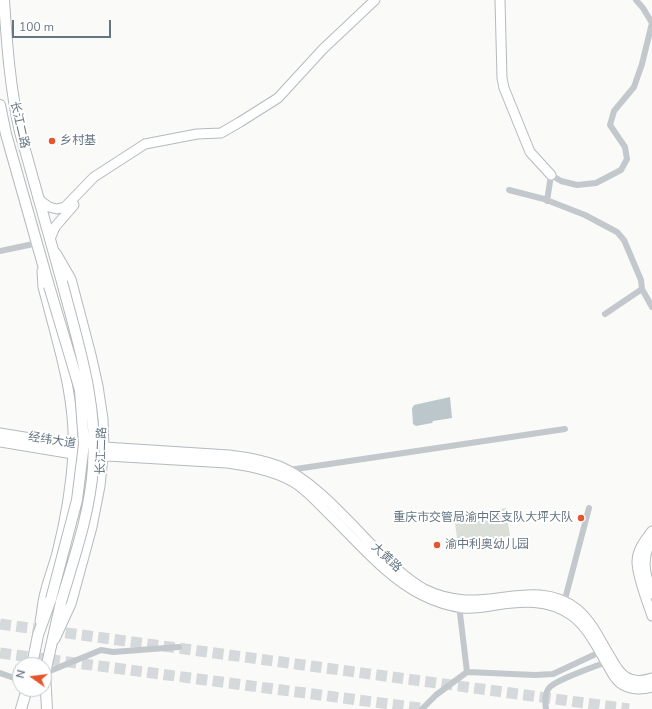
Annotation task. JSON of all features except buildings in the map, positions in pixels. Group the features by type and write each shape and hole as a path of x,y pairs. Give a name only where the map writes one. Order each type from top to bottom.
{"main road":[{"name":"长江二路","path":"4,0 9,64 15,108 87,378 90,392 94,441 90,492 84,521 56,601 38,635 34,657"},
{"name":"长江二路","path":"0,106 6,134 80,390 84,444 77,500 56,601 48,655"},
{"path":"21,709 25,697"},
{"name":"长江二路","path":"46,697 47,709"}],"street":[{"path":"38,198 49,207 57,209 65,207 90,180 145,144 197,134 221,133 278,98 323,49 375,0"},
{"path":"500,0 502,78 504,88 530,152 551,176 561,181 577,185 596,183 621,170 627,159 625,147 610,125 614,111 634,87 642,64 652,23 636,0"},
{"path":"51,243 59,221 107,168"},
{"path":"547,201 551,176"},
{"path":"509,190 544,199 585,215 617,232 624,240 642,280 642,289 652,307"},
{"name":"长江二路","path":"48,655 71,604 92,527 100,486 104,451 103,419 98,386 71,279 51,243"},
{"path":"0,251 39,247"},
{"name":"长江二路","path":"38,635 44,597 57,553 66,510 73,449 72,415 69,390 64,365 43,287 39,247"},
{"path":"605,314 642,289"},
{"path":"72,415 75,423 86,430 94,428 103,419"},
{"path":"285,474 565,429"},
{"name":"经纬大道","path":"0,432 73,449"},
{"name":"经纬大道","path":"0,442 104,451"},
{"name":"大黄路","path":"104,451 248,458 280,466 285,474 309,494 389,573 406,587 440,602 484,607 516,602 534,602 576,609 589,622 618,669 625,677 635,681 652,678"},
{"path":"563,606 589,508"},
{"path":"652,531 642,544 637,561 640,578 652,616"},
{"path":"652,541 647,548 644,563 646,577 652,594"},
{"path":"459,603 467,672"},
{"name":"大黄路","path":"563,606 584,627 620,684 633,689 647,689 652,687"},
{"path":"52,670 101,650 114,652 179,648"},
{"path":"422,709 436,695 467,672 535,675 553,674 600,652"},
{"path":"546,709 544,702 549,688 558,682 606,662"},
{"path":"0,673 12,677"}],"shaded area":[{"path":"450,397 452,418 416,426 413,424 412,408 414,405"},
{"path":"506,508 510,536 458,545 454,516"}],"tunnel":[{"path":"0,624 629,709"},
{"path":"0,653 427,709"}],"place":[{"name":"乡村基","path":"52,141"},
{"name":"重庆市交管局渝中区支队大坪大队","path":"581,518"},
{"name":"渝中利奥幼儿园","path":"437,545"}]}
